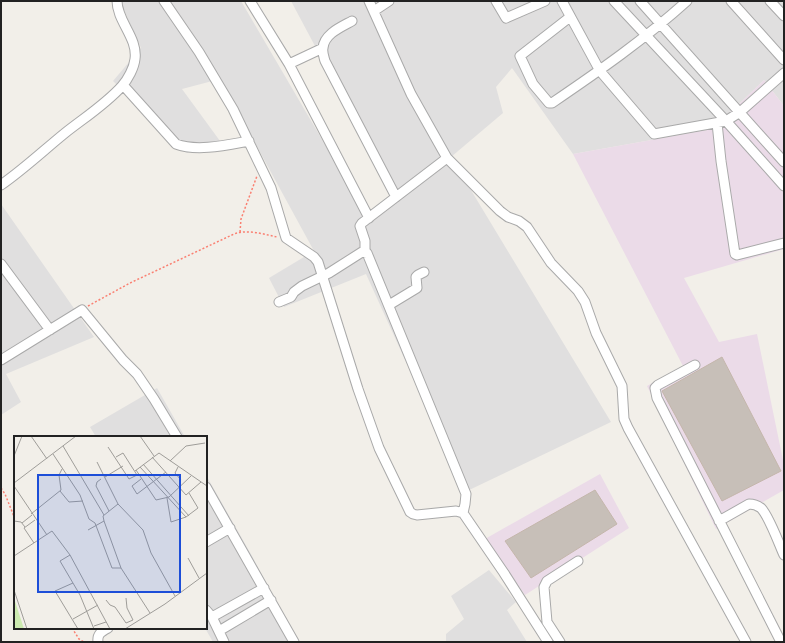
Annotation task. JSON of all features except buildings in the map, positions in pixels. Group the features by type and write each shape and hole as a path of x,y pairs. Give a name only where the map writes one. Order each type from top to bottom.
{"street":[{"path":"1,185 20,172 123,85 128,78 135,61 136,54 119,11 117,1"},
{"path":"164,1 199,52 233,109 271,188 286,238 314,257 318,262 358,389 379,448 410,512 417,515 456,511 463,513 504,573 548,642"},
{"path":"250,1 289,64 369,218"},
{"path":"369,1 412,94 447,158 500,211 527,227 551,263 578,291 585,302 596,333 622,386 624,419 628,428 746,642"},
{"path":"374,11 390,1"},
{"path":"496,1 506,18 545,1"},
{"path":"562,1 600,71 653,134 722,122 740,112 784,73"},
{"path":"614,1 646,35 722,122 784,186"},
{"path":"640,1 784,162"},
{"path":"570,17 521,54 520,58 532,84 546,102 552,103 600,71 661,24 687,1"},
{"path":"731,1 784,60"},
{"path":"770,1 784,16"},
{"path":"352,21 336,29 327,38 323,48 325,61 396,196"},
{"path":"289,64 323,48"},
{"path":"123,85 176,144 184,147 205,147 249,141"},
{"path":"722,122 721,161 736,254 784,243"},
{"path":"447,158 396,196 360,226 365,241 365,252 368,255 466,494 463,513"},
{"path":"279,302 292,297 294,292 322,275 329,273 362,252 365,252"},
{"path":"1,264 50,330"},
{"path":"389,306 417,288 416,277 424,272"},
{"path":"1,360 82,310 123,360 137,374 176,436"},
{"path":"695,365 658,385 655,388 656,394 781,642"},
{"path":"207,489 294,642"},
{"path":"719,521 749,504 754,504 761,508 766,515 784,555"},
{"path":"207,541 230,528"},
{"path":"560,642 547,622 544,586 547,581 578,561"},
{"path":"212,617 264,588"},
{"path":"218,632 271,600"},
{"path":"207,611 212,617 224,642"},
{"path":"98,642 97,637 106,629"}],"path":[{"path":"240,232 241,219 254,183 257,176 263,172"},
{"path":"82,310 130,282 240,232 248,231 286,238"},
{"path":"1,488 14,516"},
{"path":"73,629 79,639 84,642"}],"shaded area":[{"path":"120,1 241,1 365,213 396,198 291,1 784,1 784,106 764,80 713,129 573,154 512,68 496,87 503,113 451,157 611,422 465,492 366,274 284,307 269,278 314,251 220,79 182,89 220,141 187,153 113,81 141,48"},
{"path":"764,80 784,106 784,249 684,278 719,342 757,334 784,465 784,490 716,529 647,386 683,366 573,154 713,129"},
{"path":"1,204 94,337 6,374 21,402 1,415"},
{"path":"157,388 184,436 95,436 90,427"},
{"path":"600,474 629,528 525,595 485,539"},
{"path":"207,477 252,556 297,642 213,642 206,629 207,629"},
{"path":"489,570 516,602 507,610 527,642 446,642 446,634 464,619 451,596"}]}
